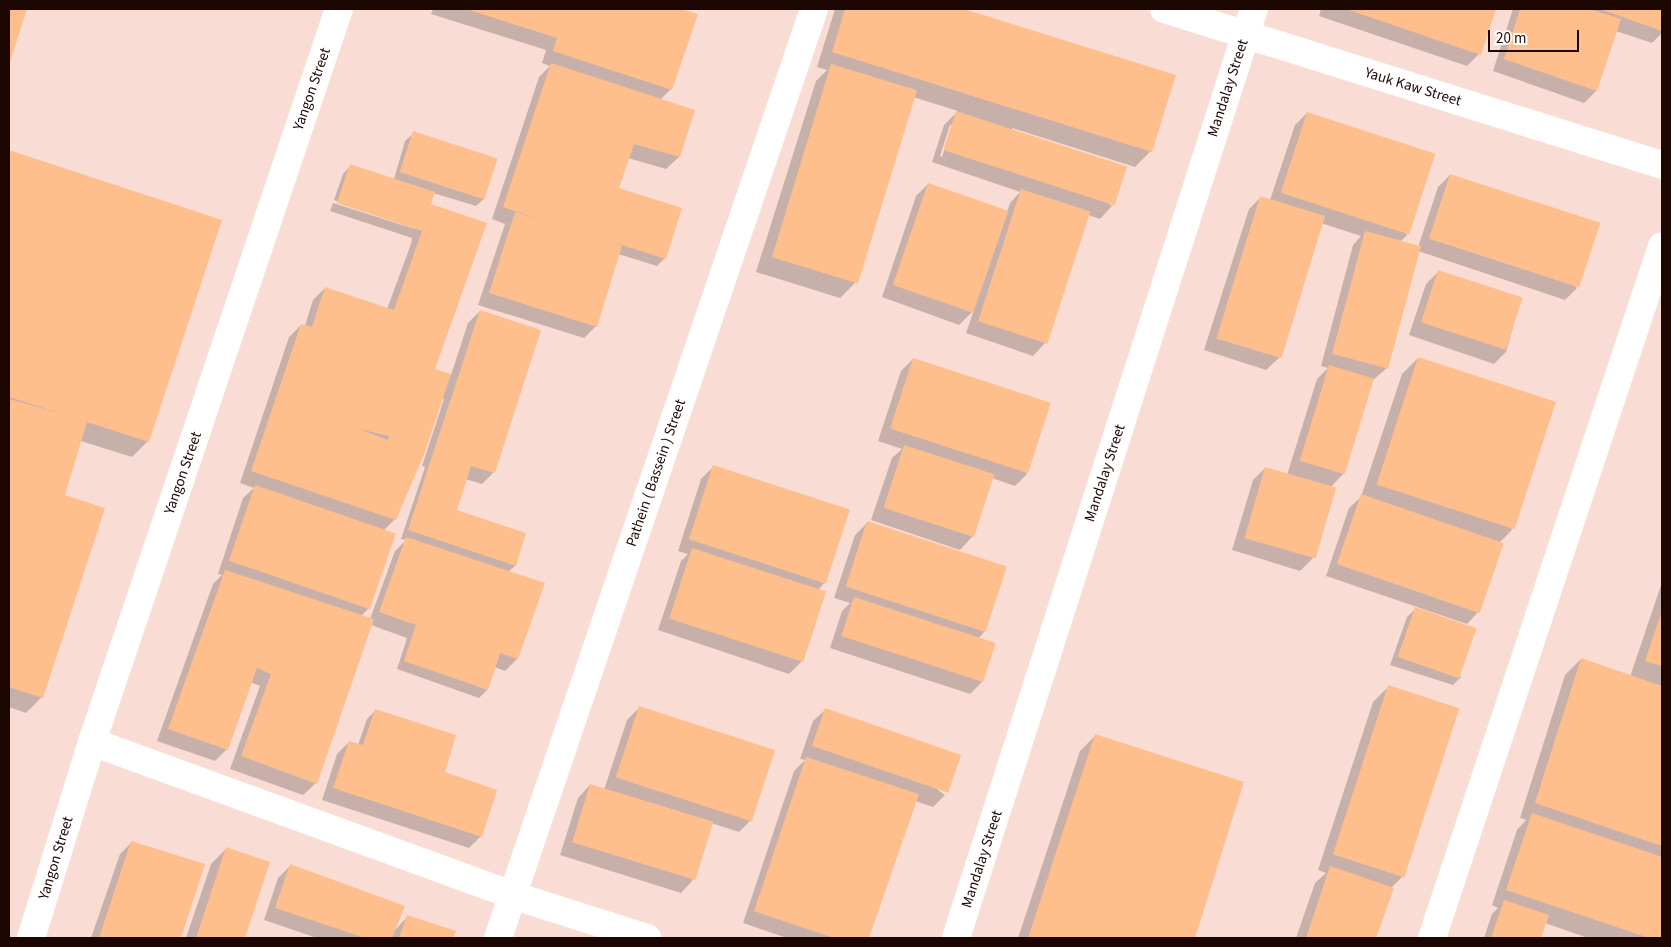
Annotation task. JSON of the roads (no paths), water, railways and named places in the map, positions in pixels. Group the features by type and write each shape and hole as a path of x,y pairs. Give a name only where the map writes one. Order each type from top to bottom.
{"street":[{"name":"Yangon Street","path":"31,938 92,742 339,9"},
{"name":"Pathein ( Bassein ) Street","path":"498,938 814,9"},
{"name":"Yauk Kaw Street","path":"1164,9 1662,165"},
{"name":"Mandalay Street","path":"956,938 1254,9"},
{"path":"1432,938 1662,246"},
{"path":"92,742 512,895 647,938"}]}
